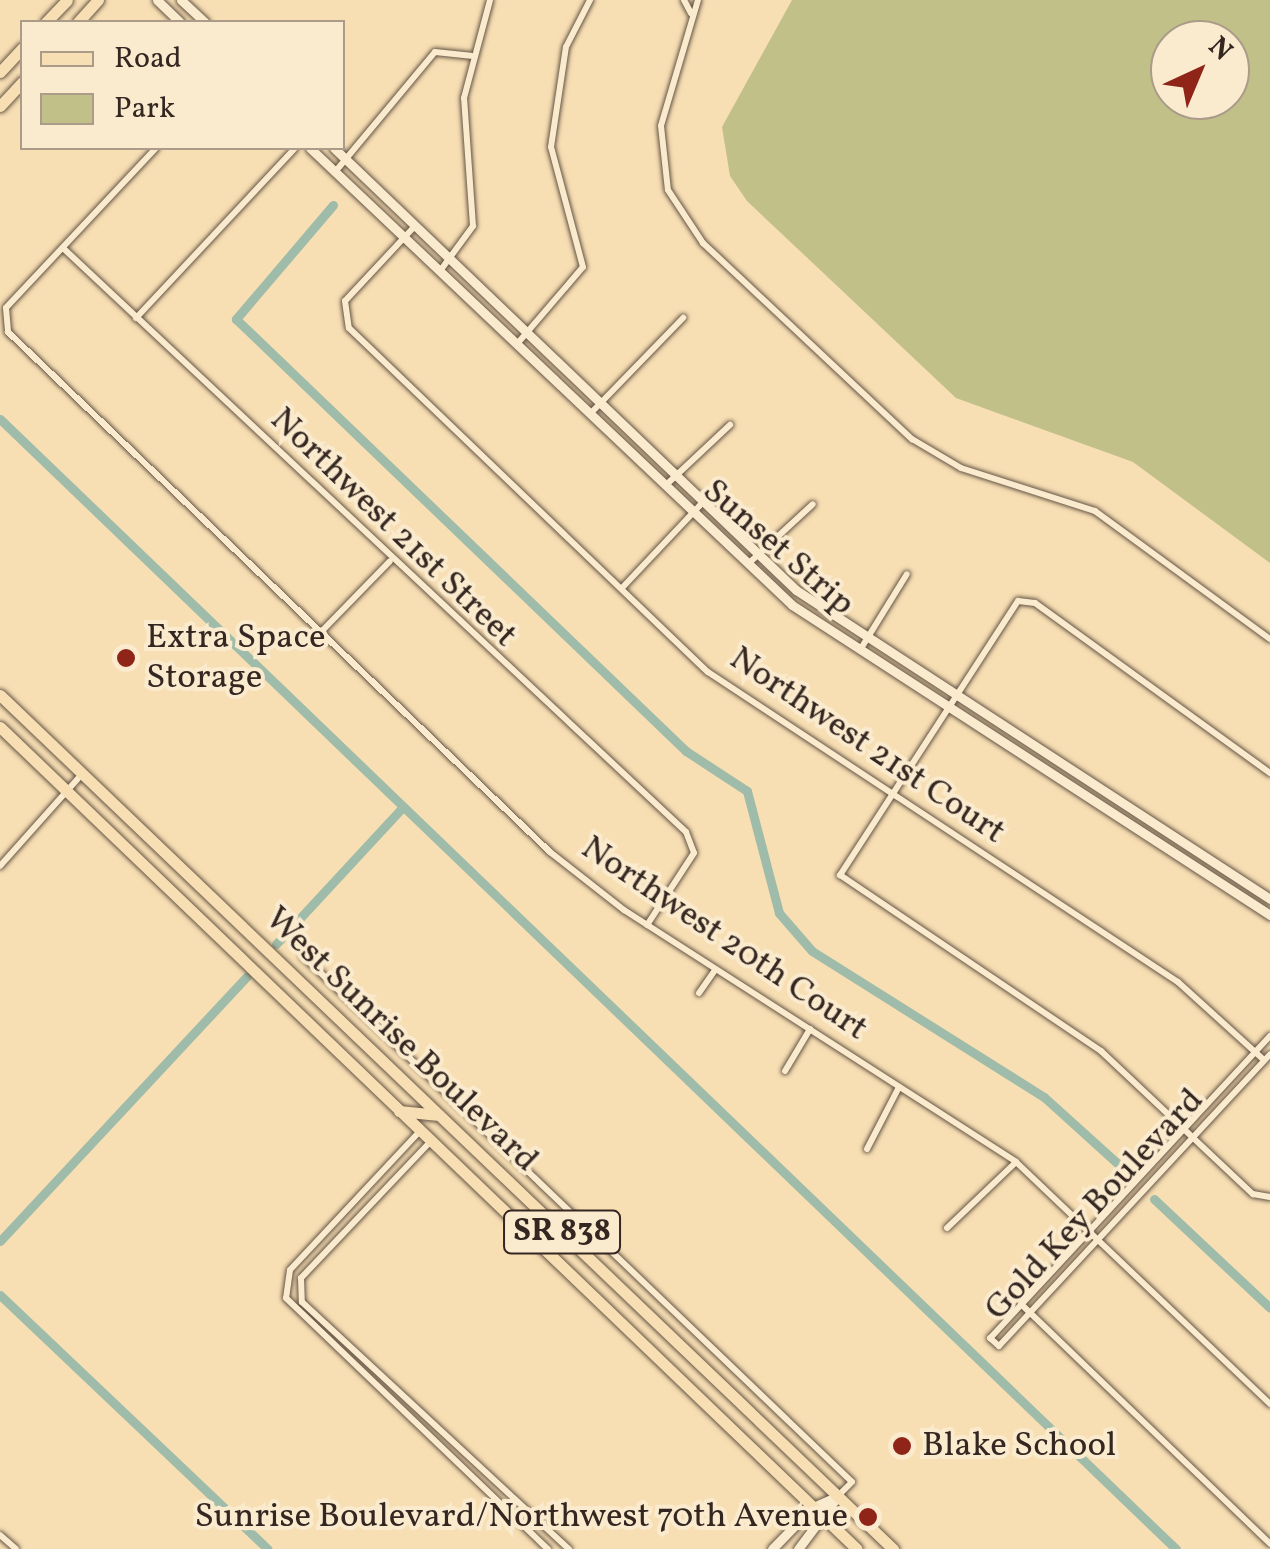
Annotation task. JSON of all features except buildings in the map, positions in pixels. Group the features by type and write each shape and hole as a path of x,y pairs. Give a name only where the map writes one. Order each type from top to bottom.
{"main road":[{"path":"48,20 67,0"},
{"path":"80,20 98,0"},
{"path":"0,72 20,50"},
{"path":"0,106 20,84"},
{"name":"West Sunrise Boulevard","path":"0,695 893,1549"},
{"name":"West Sunrise Boulevard","path":"0,727 857,1549"},
{"path":"399,1111 439,1115"}],"street":[{"path":"157,0 178,20"},
{"path":"181,0 202,20"},
{"path":"439,272 473,226 461,140 470,56 490,0"},
{"path":"518,344 582,267 551,147 566,47 590,0"},
{"path":"684,0 692,14"},
{"path":"698,0 662,126 668,190 703,243 924,447 1095,510 1270,639"},
{"path":"335,172 435,52 470,56"},
{"path":"62,248 154,150"},
{"path":"136,318 294,150"},
{"name":"Sunset Strip","path":"312,150 747,564 859,651 1270,914"},
{"name":"Sunset Strip","path":"336,150 756,555 866,640 1270,899"},
{"path":"404,238 414,226"},
{"name":"Northwest 21st Court","path":"404,238 342,314 622,588 734,692 1178,982 1256,1052 1267,1057"},
{"name":"Northwest 21st Street","path":"62,248 390,561 692,840 694,853 647,925"},
{"name":"Northwest 20th Court","path":"62,248 3,320 320,632 550,852 647,925 1016,1162 1270,1404"},
{"path":"590,414 683,318"},
{"path":"665,486 730,425"},
{"path":"622,588 702,503"},
{"path":"747,564 813,504"},
{"path":"320,632 390,561"},
{"path":"859,651 908,574"},
{"path":"1269,1197 1253,1194 1101,1051 840,875 950,694 1018,601 1035,603 1270,772"},
{"path":"0,866 70,793 83,772"},
{"path":"303,956 852,1482 838,1496 826,1520 798,1549"},
{"path":"699,993 716,969"},
{"path":"785,1071 810,1029"},
{"name":"Gold Key Boulevard","path":"1267,1057 999,1346 990,1338 1270,1036"},
{"path":"867,1149 899,1086"},
{"path":"439,1115 459,1105"},
{"path":"420,1132 290,1270 286,1291 292,1311 548,1549"},
{"path":"431,1141 298,1289 568,1549"},
{"path":"947,1228 1016,1162"},
{"path":"1021,1304 1270,1544"},
{"path":"772,1549 813,1507 838,1496"},
{"path":"0,1534 16,1549"}],"green space":[{"path":"792,0 1270,0 1270,563 1133,462 956,398 747,201 730,176 722,127"}],"waterway":[{"path":"333,205 236,319 686,751 747,791 779,913 812,951 1044,1097 1127,1172"},
{"path":"0,419 1176,1549"},
{"path":"276,944 403,807"},
{"path":"0,1241 247,976"},
{"path":"1154,1199 1270,1308"},
{"path":"0,1295 268,1549"}],"place":[{"name":"Extra Space Storage","path":"126,658"},
{"name":"Blake School","path":"902,1446"},
{"name":"Sunrise Boulevard/Northwest 70th Avenue","path":"868,1517"}]}
